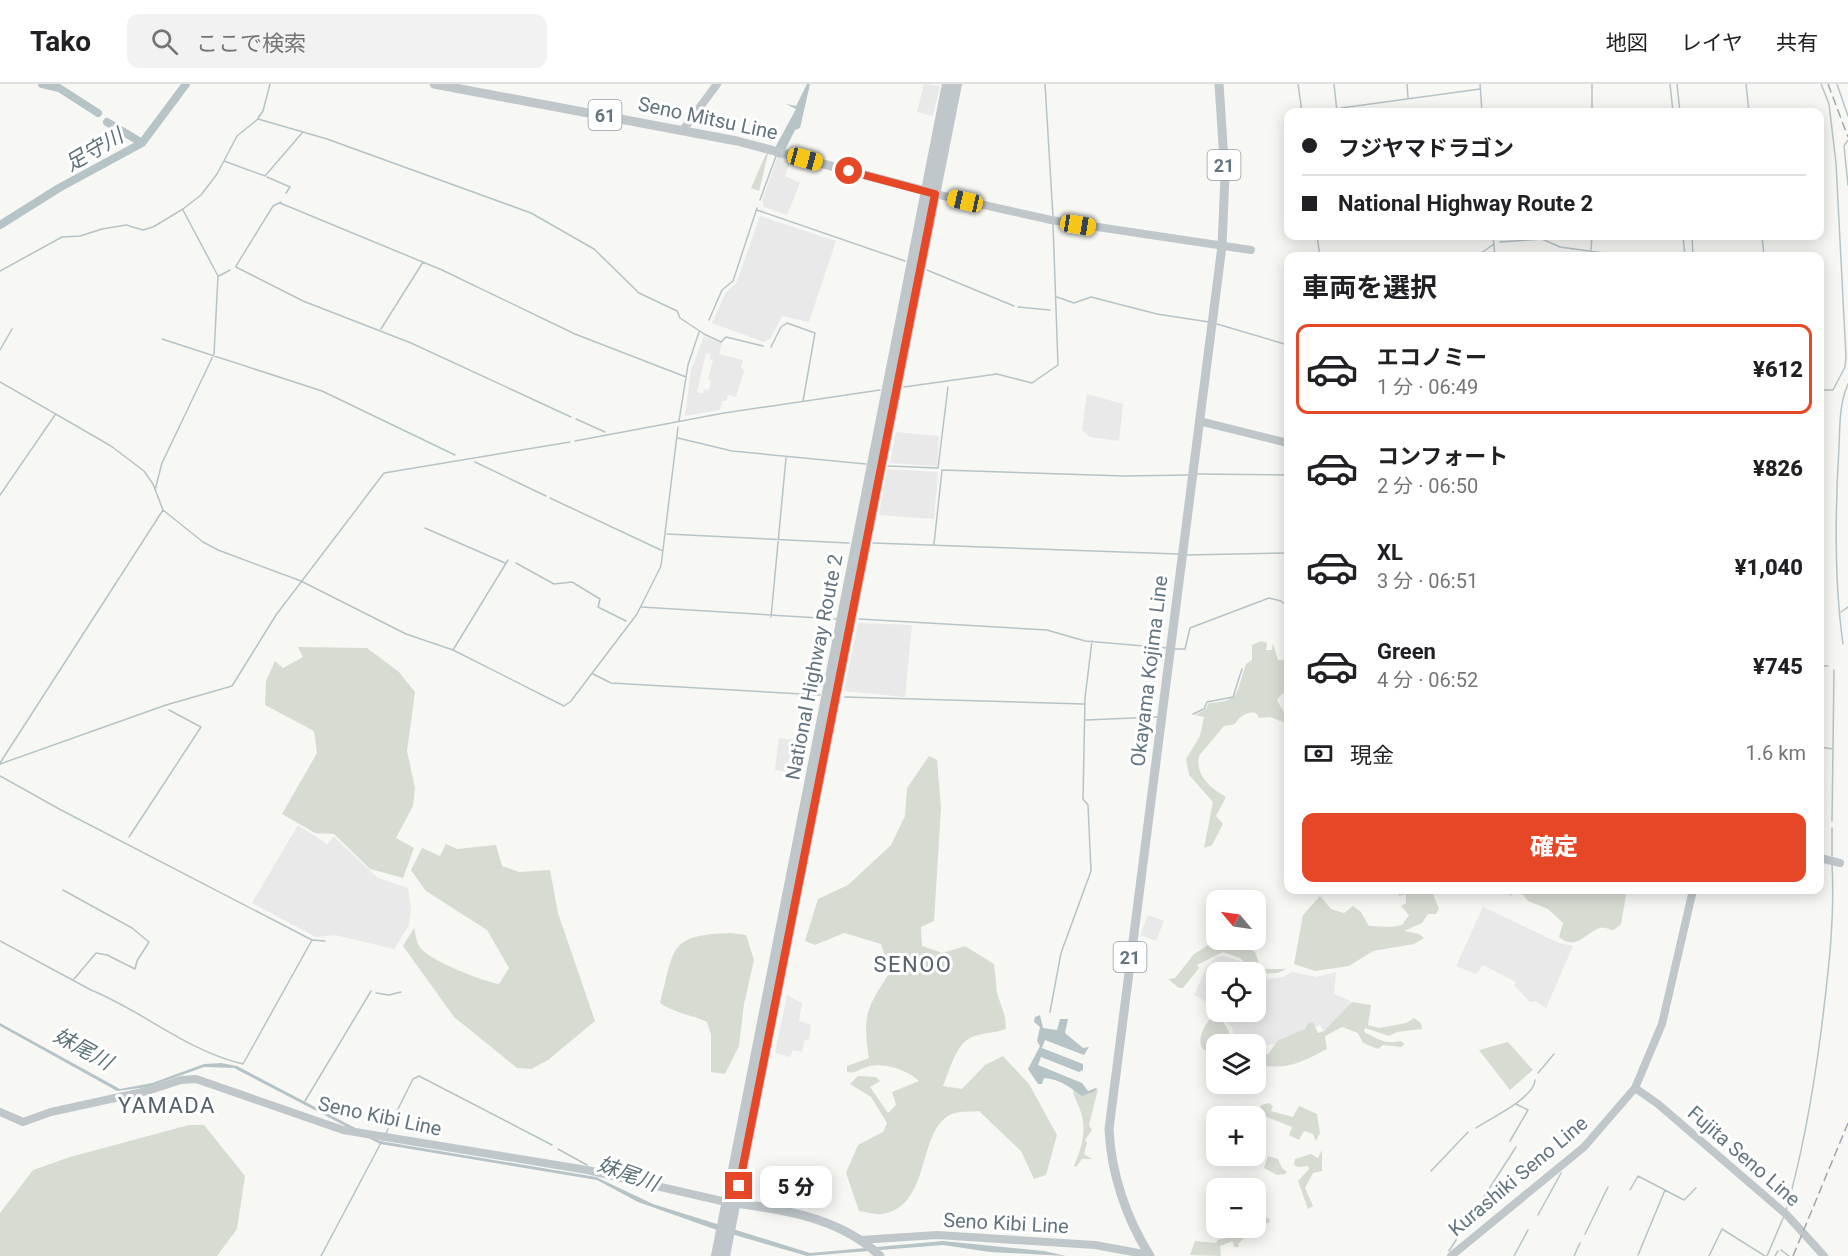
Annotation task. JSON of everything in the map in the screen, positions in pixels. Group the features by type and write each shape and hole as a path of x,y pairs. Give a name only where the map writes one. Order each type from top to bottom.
{"highway":[{"name":"National Highway Route 2","path":"931,193 947,84"},
{"name":"National Highway Route 2","path":"725,1256 731,1202 931,193 957,84"},
{"name":"National Highway Route 2","path":"716,1256 726,1231"}],"main road":[{"name":"Seno Mitsu Line","path":"434,84 683,130 779,152 931,193"},
{"path":"683,130 717,84"},
{"name":"Okayama Kojima Line","path":"1149,1256 1122,1197 1111,1154 1109,1129 1222,246 1225,175 1219,84"},
{"path":"931,193 1053,221 1251,250"},
{"path":"1199,421 1284,442"},
{"path":"1824,859 1840,863"},
{"name":"Kurashiki Seno Line","path":"1451,1256 1584,1148 1635,1088 1662,1024 1692,894"},
{"name":"Seno Kibi Line","path":"0,1112 23,1122 60,1110 147,1091 181,1080 196,1079 343,1130 587,1170 731,1202"},
{"name":"Fujita Seno Line","path":"1635,1088 1662,1107 1784,1213 1824,1256"},
{"path":"731,1202 823,1221 860,1240 881,1256 883,1246 891,1239"},
{"name":"Seno Kibi Line","path":"860,1240 937,1235 1095,1245 1149,1256"}],"shaded area":[{"path":"807,84 810,84 800,128 795,130 781,158 774,156 776,146 796,109 786,104 796,106"},
{"path":"924,84 940,86 933,116 917,112"},
{"path":"768,154 759,191 751,188"},
{"path":"777,158 791,160 785,176 800,183 787,215 764,207 762,201"},
{"path":"760,216 836,241 809,322 782,316 771,338 764,342 712,323 726,292 736,284"},
{"path":"704,336 720,343 723,341 719,354 743,360 741,368 744,370 736,397 728,395 726,401 722,401 720,410 685,416 691,370","holes":["706,353 711,354 710,359 713,360 708,379 711,381 709,390 704,389 703,394 697,392"]},
{"path":"1087,394 1123,404 1119,441 1090,437 1082,430"},
{"path":"896,432 939,436 937,466 890,463"},
{"path":"887,469 938,472 934,519 879,515"},
{"path":"858,623 912,625 905,697 844,691"},
{"path":"1261,641 1267,643 1266,650 1272,650 1273,643 1278,660 1284,660 1284,693 1277,700 1284,711 1284,722 1270,717 1259,718 1256,713 1246,714 1235,724 1224,726 1199,756 1199,769 1205,780 1226,797 1216,816 1223,824 1212,845 1204,848 1213,802 1189,775 1186,759 1200,736 1204,717 1195,715 1205,710 1209,703 1233,697 1239,688 1246,664 1252,660 1252,645"},
{"path":"298,647 367,648 399,672 415,692 407,751 415,788 413,806 396,838 414,848 403,878 370,869 334,834 315,833 282,814 317,753 314,731 265,705 266,681 275,661 283,668 303,657"},
{"path":"779,738 808,742 803,774 775,770"},
{"path":"929,756 937,760 941,808 934,921 921,927 922,946 943,953 965,946 994,964 997,993 1005,1017 1006,1029 966,1040 957,1051 943,1086 962,1089 985,1065 1003,1056 1029,1084 1057,1135 1046,1175 1034,1179 1021,1151 979,1111 955,1113 943,1120 934,1133 910,1197 898,1208 882,1214 873,1214 859,1211 846,1173 858,1145 883,1132 887,1123 871,1097 850,1084 858,1076 876,1077 880,1081 870,1087 888,1113 896,1105 892,1092 919,1081 902,1071 883,1066 870,1066 856,1072 847,1072 847,1066 869,1058 866,1031 868,1012 890,972 881,944 844,933 815,945 805,941 818,899 848,885 891,845 905,816 907,788"},
{"path":"298,825 327,844 334,837 378,878 408,888 411,910 409,925 394,949 335,935 316,937 252,903"},
{"path":"446,844 457,849 496,845 502,866 519,872 550,870 558,913 595,1021 548,1060 531,1069 517,1068 454,1017 403,946 414,928 418,944 424,952 456,969 499,984 509,968 487,930 426,891 411,870 422,848 440,856"},
{"path":"1406,894 1433,894 1439,909 1436,914 1428,914 1422,923 1404,931 1419,934 1424,938 1414,944 1373,951 1349,966 1315,971 1294,964 1303,915 1320,896 1331,909 1344,913 1353,906 1361,912 1369,926 1402,925 1409,915 1401,906 1406,903"},
{"path":"1522,894 1626,894 1621,924 1614,930 1600,928 1575,942 1565,941 1559,937 1563,923 1548,909 1528,901"},
{"path":"1483,907 1559,943 1573,946 1546,1008 1535,1001 1530,1002 1514,985 1516,982 1483,965 1476,974 1456,966"},
{"path":"1148,915 1164,921 1156,941 1140,935"},
{"path":"710,934 746,935 754,960 744,1004 739,1046 725,1074 711,1072 711,1035 707,1022 660,1003 672,957 685,941"},
{"path":"1206,946 1206,950 1252,950 1255,952 1259,962 1244,962 1240,958 1223,952 1197,965 1199,968 1183,988 1179,988 1168,979 1175,978 1194,954"},
{"path":"1223,956 1241,962 1211,962 1216,957"},
{"path":"1206,968 1206,1002 1194,995"},
{"path":"1266,969 1286,969 1278,973 1266,974"},
{"path":"1292,972 1316,977 1336,972 1334,994 1351,1001 1344,1019 1324,1031 1320,1025 1274,1044 1266,1045 1266,1034 1233,1034 1232,1027 1226,1022 1266,1022 1266,979 1283,977"},
{"path":"787,995 802,1003 799,1021 811,1025 809,1039 804,1041 802,1052 793,1050 790,1057 775,1053"},
{"path":"1352,1002 1371,1005 1368,1025 1379,1028 1406,1023 1414,1018 1421,1023 1422,1029 1397,1032 1389,1036 1365,1028 1364,1032 1381,1040 1400,1041 1405,1044 1401,1047 1383,1045 1378,1049 1363,1043 1358,1033 1342,1027 1325,1036 1327,1049 1301,1062 1276,1067 1266,1066 1266,1054 1268,1055 1277,1041 1305,1029 1308,1023 1313,1022 1318,1033 1324,1031"},
{"path":"1040,1015 1043,1028 1057,1030 1060,1019 1068,1019 1065,1033 1083,1048 1089,1047 1084,1055 1045,1040 1042,1048 1083,1064 1083,1070 1079,1072 1041,1057 1038,1065 1082,1083 1088,1091 1096,1088 1095,1091 1082,1096 1064,1084 1044,1078 1042,1084 1038,1084 1028,1069 1040,1046 1037,1041 1040,1027 1034,1022 1035,1017"},
{"path":"1208,1022 1223,1022 1229,1034 1206,1034 1206,1050 1204,1050 1200,1041"},
{"name":"妹尾川","path":"0,1023 120,1089 152,1083 204,1064 221,1063 237,1066 380,1141 596,1177 653,1204 810,1253 943,1241 1044,1251 1066,1256 990,1252 943,1245 807,1256 714,1229 638,1202 597,1180 380,1144 234,1068 204,1067 148,1087 117,1091 0,1026"},
{"path":"1508,1042 1533,1070 1510,1090 1479,1050"},
{"path":"1098,1089 1089,1125 1092,1130 1085,1140 1087,1143 1084,1154 1092,1159 1082,1159 1076,1167 1074,1166 1081,1147 1083,1120 1073,1090 1082,1095"},
{"path":"1269,1103 1273,1106 1271,1111 1293,1117 1299,1106 1317,1114 1320,1133 1316,1141 1313,1134 1304,1131 1299,1140 1289,1135 1292,1127 1266,1117 1266,1106 1261,1105"},
{"path":"189,1125 204,1125 245,1176 237,1229 217,1256 0,1256 0,1213 33,1170 70,1157"},
{"path":"1322,1150 1322,1171 1313,1173 1305,1188 1313,1206 1308,1209 1298,1181 1309,1169 1308,1166 1294,1165 1295,1159 1311,1154 1318,1158"},
{"path":"1268,1156 1278,1159 1282,1168 1287,1172 1277,1175 1264,1168"},
{"path":"1244,1238 1238,1244 1239,1247 1234,1247 1233,1241 1220,1246 1221,1256 1190,1255 1195,1241 1216,1243 1218,1240"}],"waterway":[{"path":"42,84 59,88 98,113"},
{"name":"足守川","path":"0,225 59,188 142,143 186,84"},
{"path":"258,118 263,111 270,84"},
{"path":"1045,84 1053,217"},
{"path":"1298,84 1301,108"},
{"path":"1334,84 1337,108"},
{"path":"1407,84 1408,98"},
{"path":"1480,84 1482,108"},
{"path":"1592,84 1592,108"},
{"path":"1670,84 1673,108"},
{"path":"1677,84 1680,108"},
{"path":"1746,84 1749,108"},
{"path":"1821,84 1829,104 1836,163 1846,357 1845,367 1833,390 1824,390"},
{"path":"1837,84 1848,116"},
{"path":"1341,108 1480,89"},
{"path":"0,271 62,237 80,236 126,225 143,230 153,227 201,195 217,174 237,136 258,119 327,139 531,213 594,249 639,293 677,311 680,318 704,334 721,342 726,337 763,346"},
{"path":"107,122 142,143"},
{"path":"224,161 265,176 302,133"},
{"path":"1848,140 1844,146 1848,185"},
{"path":"760,200 776,156"},
{"path":"267,177 290,187 286,193"},
{"path":"236,266 273,206 281,202"},
{"path":"280,203 442,270 575,334 686,377"},
{"path":"709,320 722,290 733,281 757,208"},
{"path":"155,490 162,463 214,354 218,276 183,210"},
{"path":"757,210 905,261"},
{"path":"904,387 997,374 1032,383 1058,365 1053,224"},
{"path":"1318,240 1319,252"},
{"path":"1493,240 1495,252"},
{"path":"1500,242 1528,240"},
{"path":"1544,240 1560,247 1596,252"},
{"path":"1591,250 1592,240"},
{"path":"1683,240 1685,252"},
{"path":"1692,240 1693,252"},
{"path":"1762,240 1764,252"},
{"path":"1483,252 1494,244"},
{"path":"381,329 423,262"},
{"path":"236,267 303,301 411,343 571,417"},
{"path":"219,276 230,270"},
{"path":"927,270 1014,306"},
{"path":"1057,297 1074,303 1091,297 1157,314 1209,322"},
{"path":"1018,307 1050,310"},
{"path":"771,347 781,327 787,323 815,333 803,401"},
{"path":"1217,324 1284,344"},
{"path":"0,350 12,329"},
{"path":"679,421 688,365 699,332"},
{"path":"162,339 322,391 455,455"},
{"path":"0,382 111,446 144,471 153,484 163,510 203,542 218,550 301,581 406,634 453,650 564,706 571,701 637,614 661,566 678,427"},
{"path":"1843,644 1838,595 1836,521 1840,415 1848,384"},
{"path":"888,466 938,468 948,387"},
{"path":"575,441 724,413 880,390"},
{"path":"0,495 55,415"},
{"path":"576,419 605,432"},
{"path":"678,438 732,451 866,464"},
{"path":"0,764 166,705 232,686 276,615 384,473 570,442"},
{"path":"771,617 786,458"},
{"path":"475,462 546,496"},
{"path":"934,544 942,470 1124,476 1189,475"},
{"path":"1197,474 1284,475"},
{"path":"550,498 663,551"},
{"path":"0,763 163,510"},
{"path":"425,528 505,563"},
{"path":"667,534 849,543"},
{"path":"873,543 1178,554"},
{"path":"1186,555 1284,553"},
{"path":"453,650 508,560"},
{"path":"516,563 554,584 572,582 600,599 598,607 626,621"},
{"path":"1175,649 1185,649 1190,628 1269,598 1284,604"},
{"path":"641,607 836,619"},
{"path":"1841,612 1848,607"},
{"path":"859,619 1047,630 1085,641 1168,648"},
{"path":"1050,1012 1061,953 1091,871 1088,805 1083,799 1085,698 1092,641"},
{"path":"1193,714 1204,709 1207,702 1233,697 1242,669"},
{"path":"1832,821 1834,670"},
{"path":"593,674 611,683 820,695"},
{"path":"845,697 1084,704"},
{"path":"129,837 201,727 169,710"},
{"path":"1086,720 1157,717"},
{"path":"1824,748 1833,749"},
{"path":"0,776 312,940 325,941"},
{"path":"1832,828 1832,856"},
{"path":"1786,1211 1807,1122 1821,1032 1832,927 1832,864"},
{"path":"63,890 132,928 149,942 137,961 135,969 107,955 96,953 74,979"},
{"path":"0,941 203,1050 243,1064 312,940"},
{"path":"305,1101 371,991"},
{"path":"376,993 389,995 401,992"},
{"path":"1538,1073 1554,1054"},
{"path":"386,1133 413,1079 419,1076 552,1145"},
{"path":"1476,1128 1520,1100 1533,1087 1535,1080"},
{"path":"1510,1141 1528,1110 1516,1104"},
{"path":"1431,1171 1468,1132"},
{"path":"321,1256 382,1141"},
{"path":"1449,1251 1516,1147"},
{"path":"558,1149 587,1165"},
{"path":"1538,1215 1561,1173"},
{"path":"1630,1190 1638,1176 1684,1200 1696,1188"},
{"path":"1585,1234 1608,1187"},
{"path":"1638,1255 1665,1190"},
{"path":"1767,1256 1784,1216"},
{"path":"1709,1256 1722,1229 1765,1256"},
{"path":"1514,1256 1528,1230"},
{"path":"1574,1256 1580,1243"},
{"path":"1781,1250 1789,1256"},
{"path":"1775,1256 1778,1251"}],"railway":[{"path":"1828,84 1848,137"},
{"path":"1793,1256 1848,1123"}],"district":[{"name":"SENOO","path":"913,964"},
{"name":"YAMADA","path":"167,1105"}],"route":[{"path":"739,1186 935,194 849,171"}]}
